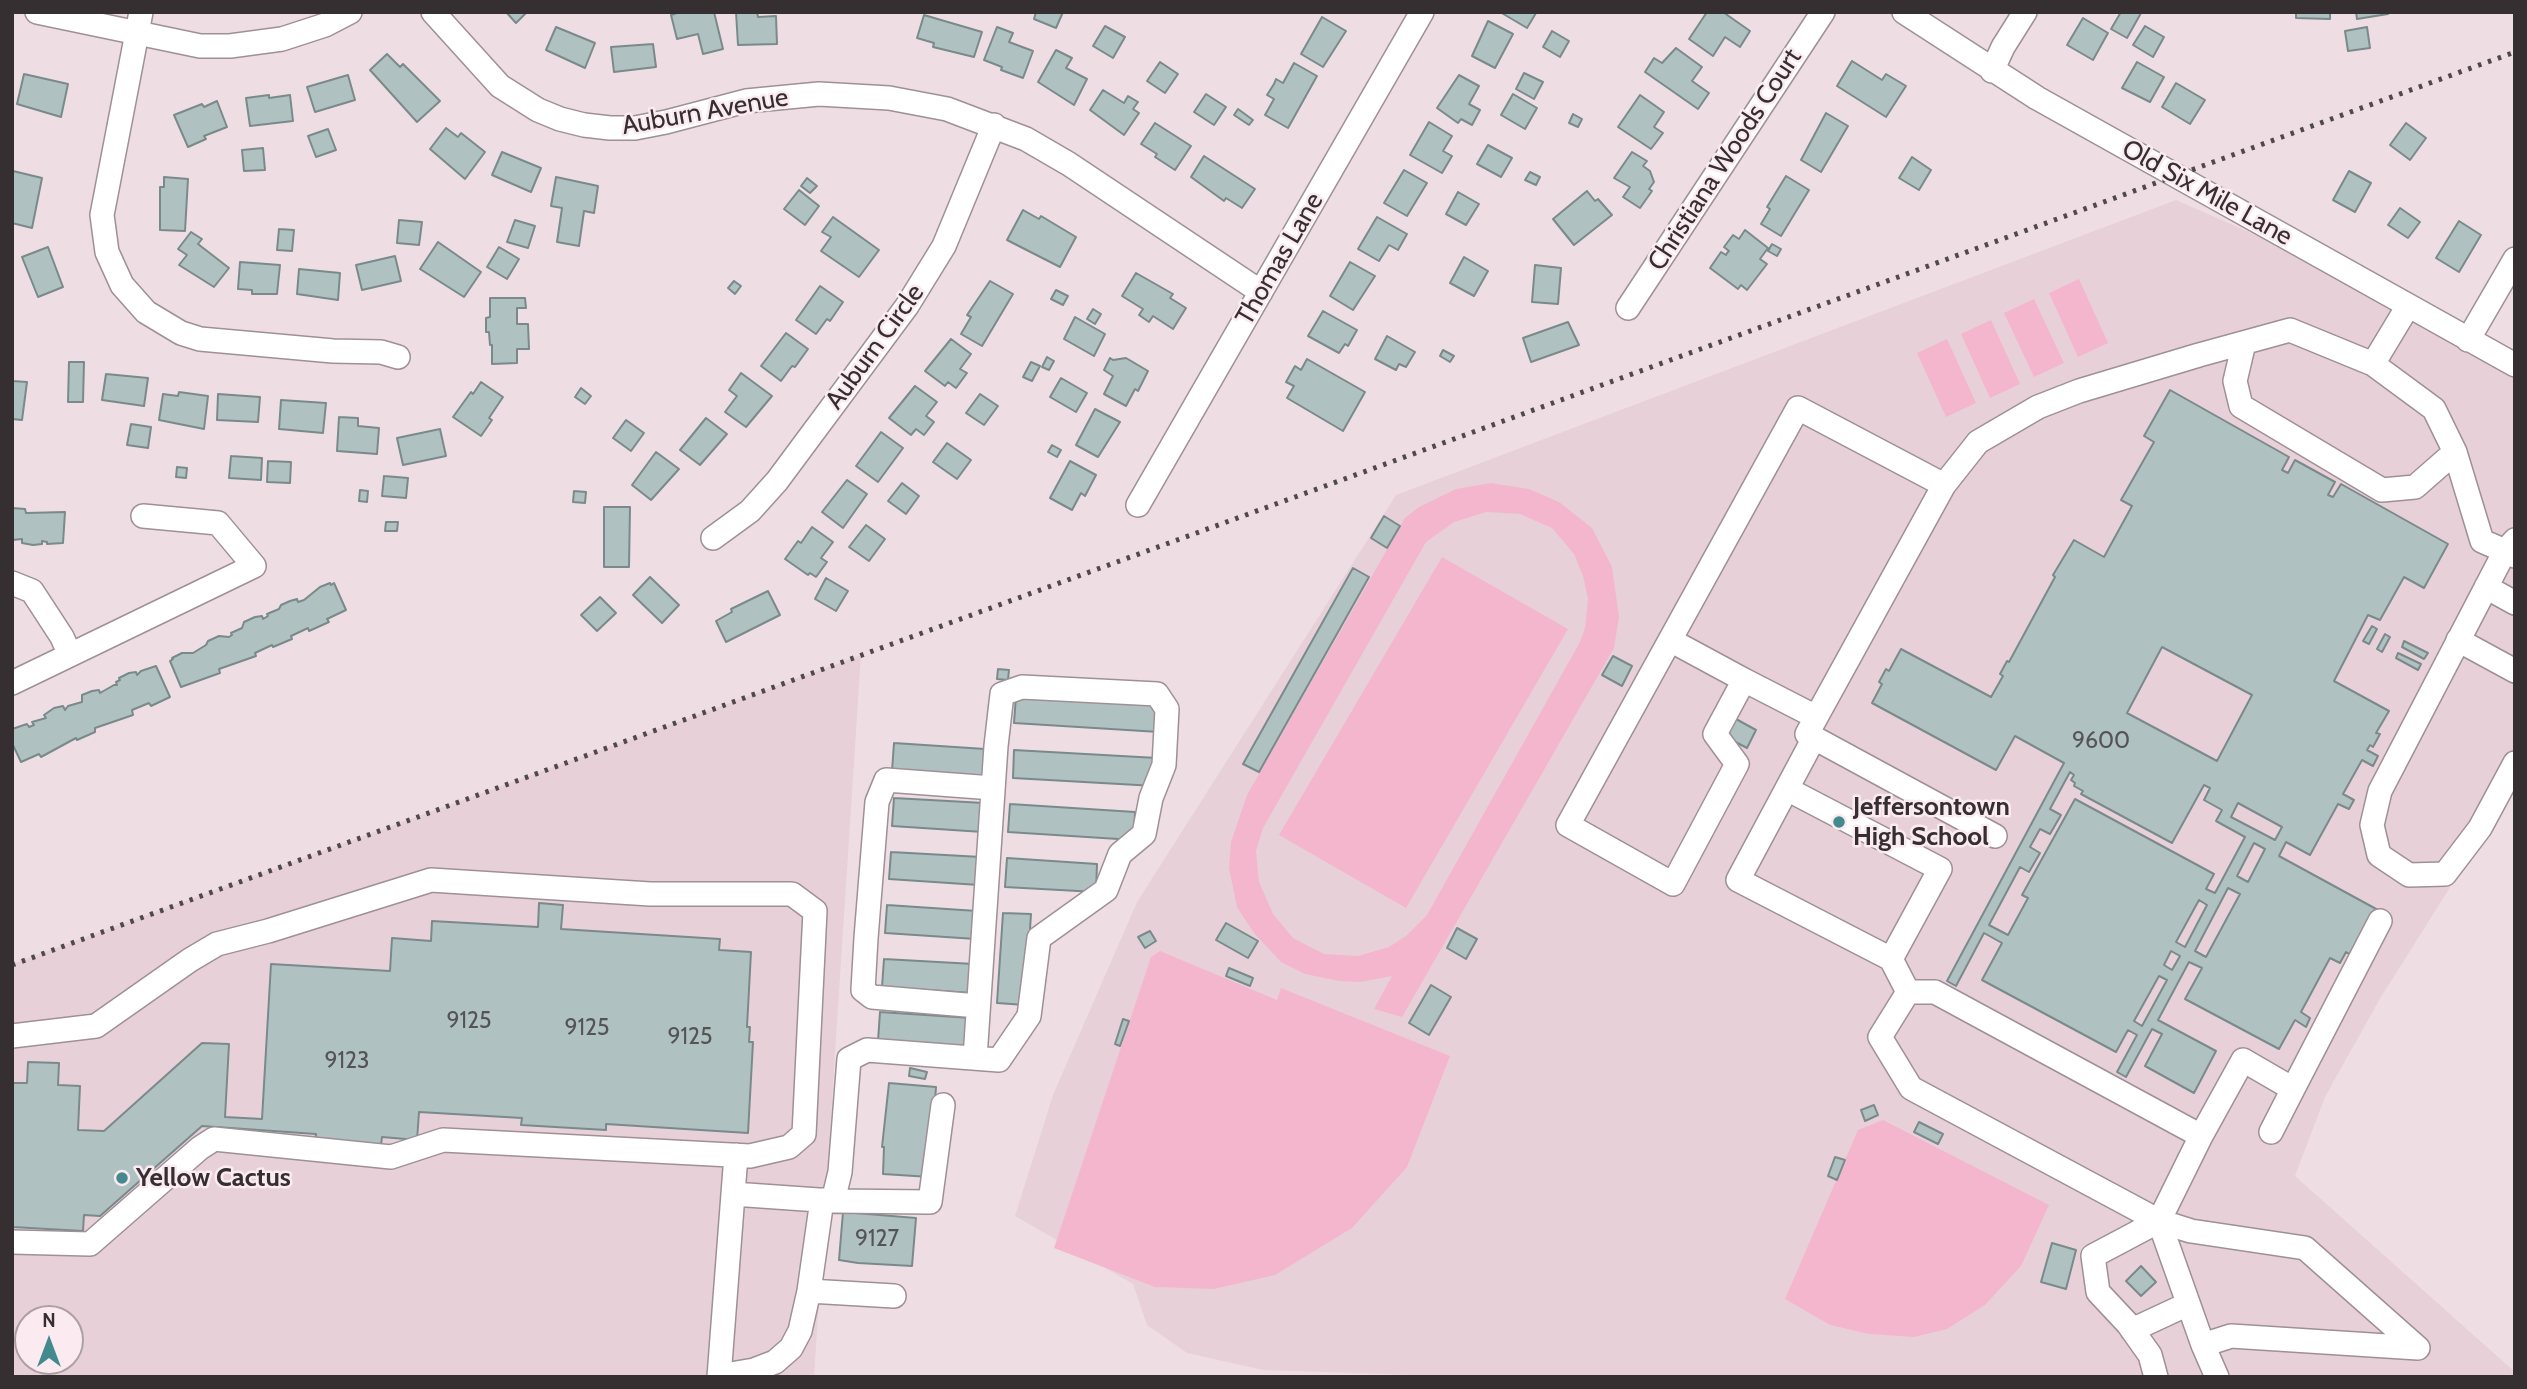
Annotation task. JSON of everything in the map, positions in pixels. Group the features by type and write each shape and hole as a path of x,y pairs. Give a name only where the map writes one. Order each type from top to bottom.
{"street":[{"path":"37,12 139,23 200,46 260,43 282,39 325,25 350,12"},
{"name":"Auburn Avenue","path":"433,12 487,73 508,92 538,110 584,125 635,128 746,101 820,94 889,98 947,109 1026,139 1069,164 1261,292"},
{"name":"Thomas Lane","path":"1138,505 1422,12"},
{"name":"Christiana Woods Court","path":"1628,308 1823,12"},
{"name":"Old Six Mile Lane","path":"1904,12 1992,71 2515,365"},
{"path":"1992,71 2003,47 2025,12"},
{"path":"139,23 103,200 103,234 113,269 133,299 163,324 200,339 333,351 381,352 398,357"},
{"name":"Auburn Circle","path":"713,538 750,511 770,490 907,306 944,246 994,125"},
{"path":"2468,340 2515,259"},
{"path":"2373,363 2408,306"},
{"path":"1908,992 1891,959 1738,880 1787,789 1815,727 1944,485 1978,442 2038,407 2079,391 2290,330 2373,363 2434,409 2455,452 2482,541 2511,549 2486,587 2380,791 2372,825 2379,855 2409,875 2445,874 2480,828 2515,763"},
{"path":"2244,343 2235,381 2241,406 2382,490 2415,487 2455,452"},
{"path":"1744,680 1715,734 1737,764 1673,884 1568,825 1798,408 1944,485"},
{"path":"12,683 254,566 218,523 143,516"},
{"path":"12,583 32,591 62,637 70,655"},
{"path":"2486,587 2515,603"},
{"path":"2458,639 2515,671"},
{"path":"1670,640 1744,680 1815,727 1995,836"},
{"path":"736,1155 719,1377 754,1370 775,1362 791,1348 800,1331 827,1201 840,1172 849,1059 867,1050 999,1060 1029,1016 1039,938 1106,890 1120,854 1144,834 1152,798 1164,765 1167,709 1157,694 1021,687 1002,694 975,1058"},
{"path":"978,1006 872,996 863,990 866,938 877,802 886,780 993,788"},
{"path":"1787,789 1940,869 1891,959"},
{"path":"12,1036 96,1026 180,966 217,944 268,931 431,880 650,894 792,894 815,911 804,1134 789,1147 750,1156 443,1140 391,1157 214,1139 200,1148 90,1244 12,1242"},
{"path":"2271,1132 2380,921"},
{"path":"1908,992 1935,992 2202,1136"},
{"path":"1908,992 1880,1037 1911,1088 2159,1221 2191,1231 2305,1248 2418,1348 2231,1336 2203,1345"},
{"path":"2156,1377 2150,1355 2098,1292 2094,1256 2159,1221 2244,1060 2293,1089"},
{"path":"733,1194 827,1201 930,1202 943,1105"},
{"path":"2159,1221 2217,1377"},
{"path":"809,1292 894,1296"},
{"path":"2132,1330 2188,1304"}],"shaded area":[{"name":"Jeffersontown High School","path":"2176,200 2372,286 2515,372 2515,784 2381,997 2325,1097 2295,1176 2515,1372 2515,1377 1469,1377 1263,1370 1187,1353 1147,1325 1133,1284 1015,1216 1053,1095 1137,902 1396,495"},
{"path":"2079,279 2108,343 2078,357 2049,293"},
{"path":"2034,299 2064,363 2034,377 2004,313"},
{"path":"1991,320 2020,384 1990,398 1961,334"},
{"path":"1947,339 1976,403 1946,417 1917,353"},
{"path":"1491,483 1529,489 1559,502 1592,528 1612,567 1619,617 1614,648 1402,1017 1374,1009 1392,976 1360,982 1339,981 1305,974 1281,962 1254,933 1237,907 1229,868 1231,842 1247,795 1405,518 1419,507 1456,489","holes":["1486,512 1520,514 1552,528 1574,554 1588,599 1585,628 1580,642 1427,915 1406,936 1389,947 1358,956 1324,954 1293,938 1273,914 1259,882 1256,851 1263,828 1426,542 1454,522"]},
{"path":"1442,557 1568,629 1406,908 1279,835"},
{"path":"861,655 814,1377 12,1377 12,964"},
{"path":"1160,951 1277,1000 1281,988 1450,1056 1407,1167 1352,1228 1275,1275 1214,1289 1155,1287 1054,1248 1151,957"},
{"path":"1883,1120 2049,1205 2021,1266 1985,1305 1947,1329 1914,1337 1869,1334 1830,1325 1785,1299 1858,1130"}],"building":[{"path":"506,12 527,12 516,23"},
{"path":"680,12 714,12 723,49 703,54 698,34 677,39 671,15"},
{"path":"736,12 757,12 758,17 776,16 777,44 738,45"},
{"path":"1036,12 1063,12 1056,28 1034,19"},
{"path":"1500,12 1534,12 1536,13 1527,28"},
{"path":"1707,12 1723,12 1750,31 1740,47 1725,37 1713,56 1689,39"},
{"path":"2121,12 2141,13 2127,38 2111,29"},
{"path":"2296,12 2330,12 2330,19 2296,18"},
{"path":"2356,12 2387,12 2388,14 2357,19"},
{"path":"924,15 982,32 974,57 933,47 934,43 917,38"},
{"path":"1322,17 1346,31 1323,67 1301,54"},
{"path":"2083,18 2108,33 2093,60 2067,45"},
{"path":"1488,21 1513,34 1495,68 1472,56"},
{"path":"1105,26 1125,37 1113,58 1093,46"},
{"path":"2145,26 2164,37 2153,57 2133,45"},
{"path":"556,27 595,43 585,68 546,50"},
{"path":"997,27 1013,33 1009,42 1033,51 1023,78 984,60"},
{"path":"2367,27 2370,48 2348,51 2345,31"},
{"path":"1552,31 1569,41 1560,57 1543,47"},
{"path":"653,44 656,67 614,72 611,47"},
{"path":"1676,48 1702,67 1692,81 1709,93 1698,109 1645,72 1654,58 1662,63"},
{"path":"1056,50 1072,58 1066,68 1087,79 1074,105 1038,82"},
{"path":"387,54 400,67 403,64 440,101 417,122 370,70"},
{"path":"1852,61 1882,80 1886,74 1906,86 1886,117 1837,86"},
{"path":"1160,62 1178,74 1165,93 1147,81"},
{"path":"2137,62 2164,77 2150,102 2122,88"},
{"path":"1294,63 1317,76 1288,128 1265,115 1274,99 1267,95 1276,79 1283,83"},
{"path":"1524,73 1543,82 1534,99 1516,89"},
{"path":"24,74 68,84 61,117 17,104"},
{"path":"348,75 355,100 315,112 307,87"},
{"path":"1459,75 1479,86 1469,104 1480,110 1472,125 1461,119 1458,123 1437,108"},
{"path":"2176,83 2205,100 2190,124 2162,107"},
{"path":"1103,90 1124,103 1128,96 1138,102 1133,109 1139,113 1124,135 1090,110"},
{"path":"1206,94 1226,107 1214,125 1194,112"},
{"path":"1513,94 1537,108 1525,129 1501,115"},
{"path":"269,95 269,98 290,95 293,121 250,126 246,98"},
{"path":"1640,95 1664,112 1654,127 1663,133 1651,149 1618,127"},
{"path":"217,101 227,127 204,136 206,139 188,147 174,115"},
{"path":"1238,109 1253,120 1249,125 1234,115"},
{"path":"1826,113 1848,126 1821,172 1801,160"},
{"path":"1573,114 1582,119 1578,127 1569,123"},
{"path":"1429,122 1452,136 1443,151 1452,156 1442,173 1410,155"},
{"path":"1155,123 1191,146 1175,170 1141,144"},
{"path":"2406,123 2426,138 2410,160 2390,145"},
{"path":"446,128 458,137 461,133 485,152 465,179 430,149"},
{"path":"328,129 336,150 316,157 308,136"},
{"path":"1488,145 1512,158 1501,177 1477,164"},
{"path":"263,148 265,170 244,171 242,150"},
{"path":"502,152 541,168 531,192 492,175"},
{"path":"1632,152 1647,161 1643,166 1650,171 1654,182 1649,189 1652,191 1640,208 1623,197 1630,187 1614,178"},
{"path":"1204,156 1255,189 1242,208 1226,198 1224,201 1191,177"},
{"path":"1912,157 1931,170 1919,190 1899,178"},
{"path":"1404,170 1427,183 1407,216 1384,203"},
{"path":"13,171 42,178 32,228 12,223"},
{"path":"2349,171 2371,183 2355,212 2333,200"},
{"path":"1530,172 1540,177 1536,185 1525,180"},
{"path":"1786,176 1809,190 1781,236 1761,224 1770,209 1767,207"},
{"path":"164,177 188,179 185,231 160,230 160,187 164,187"},
{"path":"556,177 598,186 594,213 584,211 579,246 557,242 562,208 551,206"},
{"path":"807,178 817,186 810,193 801,186"},
{"path":"799,190 819,206 805,225 784,209"},
{"path":"1587,191 1612,215 1574,245 1553,219"},
{"path":"1458,192 1479,204 1466,225 1446,214"},
{"path":"2400,208 2420,222 2408,238 2388,225"},
{"path":"1023,210 1039,219 1041,216 1076,237 1060,267 1007,240"},
{"path":"833,217 879,250 859,277 821,251 831,237 822,232"},
{"path":"1377,217 1407,234 1398,250 1389,245 1379,261 1358,249"},
{"path":"399,220 422,222 419,245 397,243"},
{"path":"515,220 535,226 528,248 507,242"},
{"path":"2459,221 2481,235 2459,272 2436,258"},
{"path":"279,229 294,230 292,251 277,250"},
{"path":"1745,230 1768,248 1760,259 1767,264 1747,290 1741,285 1738,289 1710,268 1721,252 1726,255 1729,251 1724,247 1733,235 1739,239"},
{"path":"191,232 202,239 198,244 229,268 214,287 179,265 187,255 178,249"},
{"path":"438,242 481,272 464,297 420,269"},
{"path":"1772,244 1781,249 1777,256 1768,251"},
{"path":"48,247 63,287 38,297 22,257"},
{"path":"499,247 519,259 507,279 487,267"},
{"path":"395,256 401,281 362,290 356,265"},
{"path":"1464,257 1488,271 1474,296 1450,283"},
{"path":"240,262 280,265 277,294 252,294 252,290 238,289"},
{"path":"1350,262 1375,276 1353,310 1330,296"},
{"path":"1535,265 1561,268 1558,304 1532,302"},
{"path":"299,269 340,273 338,300 297,294"},
{"path":"1136,273 1173,294 1170,298 1186,308 1173,329 1153,316 1149,322 1139,315 1143,309 1122,296"},
{"path":"734,281 741,286 735,294 728,288"},
{"path":"990,281 1013,294 982,346 961,334 971,317 967,315"},
{"path":"820,286 843,302 830,321 827,319 816,334 796,320"},
{"path":"1056,290 1068,296 1063,305 1051,299"},
{"path":"490,298 525,298 526,308 517,308 517,324 528,324 529,349 517,349 517,363 492,364 492,345 489,332 486,332 486,318 490,317"},
{"path":"1093,309 1101,314 1095,324 1087,319"},
{"path":"1323,311 1357,330 1348,346 1345,344 1339,353 1308,336"},
{"path":"1075,317 1105,334 1094,356 1064,339"},
{"path":"1568,322 1579,345 1531,362 1523,338"},
{"path":"786,333 808,349 781,381 761,366"},
{"path":"1387,336 1415,352 1406,367 1399,364 1396,370 1375,359"},
{"path":"951,339 971,354 960,369 967,373 956,388 948,382 945,386 925,371"},
{"path":"1443,350 1454,356 1450,362 1440,356"},
{"path":"1047,357 1054,361 1049,370 1042,367"},
{"path":"1110,358 1126,358 1148,371 1138,391 1135,389 1126,406 1104,394 1113,376 1104,370"},
{"path":"1307,359 1365,392 1343,431 1287,398 1294,386 1286,382 1295,366 1301,370"},
{"path":"69,362 84,362 83,402 68,402"},
{"path":"1031,362 1040,366 1032,381 1023,377"},
{"path":"741,373 772,396 746,427 725,412 737,396 729,390"},
{"path":"106,374 148,378 144,406 102,400"},
{"path":"1061,378 1087,393 1076,412 1050,397"},
{"path":"12,381 27,382 22,420 12,419"},
{"path":"481,382 503,397 481,436 453,417"},
{"path":"915,386 937,402 926,416 934,422 924,435 916,429 911,435 889,418"},
{"path":"581,388 591,396 585,404 575,397"},
{"path":"2170,390 2289,457 2282,470 2288,473 2295,460 2335,482 2328,495 2333,497 2341,484 2448,544 2424,588 2404,577 2380,620 2368,615 2334,681 2389,711 2376,733 2380,734 2373,747 2370,745 2367,750 2378,756 2373,766 2362,760 2343,794 2354,800 2349,809 2338,804 2310,855 2286,842 2279,856 2378,910 2353,956 2346,952 2340,963 2330,958 2301,1012 2310,1018 2306,1027 2295,1020 2279,1049 2185,999 2202,968 2189,962 2158,1020 2216,1051 2194,1093 2145,1066 2162,1034 2152,1029 2126,1077 2117,1072 2137,1035 2128,1030 2116,1052 1982,980 2002,943 1984,933 1956,986 1947,981 2064,763 2015,736 1996,770 1872,703 1882,684 1879,682 1886,669 1889,671 1901,649 1991,697 2003,676 2000,674 2074,540 2104,557 2132,506 2121,500 2154,442 2144,436","holes":["2162,647 2252,695 2217,761 2127,713","2070,772 2074,775 2071,780 2075,783 2074,786 2083,791 2081,794 2172,843 2204,785 2210,788 2204,800 2222,810 2216,821 2245,837 2215,893 2206,889 2214,874 2075,799 2022,895 2028,898 2008,935 1989,925 2020,867 2029,872 2040,853 2030,847 2040,829 2050,834 2061,815 2050,809","2238,803 2282,827 2275,840 2231,817","2254,843 2265,849 2248,882 2237,876","2228,888 2240,894 2206,957 2195,951","2199,900 2207,905 2185,947 2176,942","2171,951 2180,956 2172,970 2164,965","2159,976 2167,980 2142,1026 2134,1021"]},
{"path":"179,392 208,396 204,429 159,420 163,394 178,396"},
{"path":"218,394 260,397 258,422 217,420"},
{"path":"980,394 998,406 984,425 966,413"},
{"path":"281,400 326,403 323,433 279,429"},
{"path":"1095,409 1120,422 1098,457 1076,445"},
{"path":"339,417 358,418 358,426 379,428 377,454 337,451"},
{"path":"706,418 727,434 700,465 680,450"},
{"path":"626,420 644,433 631,451 613,438"},
{"path":"131,424 151,427 148,448 127,445"},
{"path":"440,429 446,456 403,465 397,438"},
{"path":"881,432 903,448 878,482 856,466"},
{"path":"947,443 971,460 957,479 933,462"},
{"path":"1052,445 1061,450 1057,457 1048,452"},
{"path":"656,452 679,469 651,500 632,485"},
{"path":"231,456 262,458 261,480 229,478"},
{"path":"268,461 291,462 290,483 267,482"},
{"path":"1070,461 1096,475 1085,496 1081,493 1072,510 1050,498"},
{"path":"177,467 187,468 186,478 176,477"},
{"path":"384,476 408,478 406,498 382,496"},
{"path":"847,480 867,494 843,528 822,512"},
{"path":"902,483 919,496 906,514 888,501"},
{"path":"360,490 368,491 367,502 359,501"},
{"path":"574,491 586,492 585,503 573,502"},
{"path":"604,507 630,507 629,567 604,567"},
{"path":"12,508 25,509 26,513 65,512 63,543 47,544 42,541 42,544 33,545 22,543 22,539 12,540"},
{"path":"1384,516 1400,526 1387,548 1371,538"},
{"path":"386,522 398,522 397,531 385,531"},
{"path":"866,525 885,539 869,561 849,547"},
{"path":"812,527 833,542 821,558 827,562 816,577 810,573 808,575 785,559"},
{"path":"1353,568 1369,577 1259,772 1243,764"},
{"path":"650,577 679,605 662,623 633,595"},
{"path":"826,578 848,591 836,611 815,599"},
{"path":"334,583 346,610 327,619 329,622 309,631 308,628 291,636 292,639 255,653 256,656 219,669 220,673 181,687 170,661 172,658 182,653 193,653 219,636 229,637 231,633 242,628 244,622 255,617 262,616 263,619 281,605 297,599 298,602 304,600 320,587"},
{"path":"768,591 780,615 726,642 716,621 732,612 731,609"},
{"path":"600,597 616,613 597,631 581,615"},
{"path":"2372,626 2377,629 2369,644 2363,641"},
{"path":"2385,634 2390,637 2382,652 2377,649"},
{"path":"2404,641 2428,653 2424,659 2402,647"},
{"path":"2398,653 2421,664 2418,670 2396,658"},
{"path":"1613,656 1632,666 1622,686 1602,675"},
{"path":"156,666 170,697 151,706 149,703 132,710 133,715 95,728 95,732 77,740 76,738 41,757 39,754 21,762 12,743 12,729 27,724 29,727 34,725 32,722 46,718 44,715 54,708 63,706 65,710 68,706 82,702 82,695 99,690 100,693 117,685 119,678 129,673 136,672 137,675"},
{"path":"998,669 1009,670 1008,680 997,679"},
{"path":"1016,696 1160,705 1159,732 1014,723"},
{"path":"1736,719 1756,730 1747,748 1726,737"},
{"path":"894,743 985,749 983,777 892,771"},
{"path":"1014,750 1157,758 1155,786 1013,778"},
{"path":"894,798 984,803 983,832 892,826"},
{"path":"1010,804 1135,812 1134,840 1008,832"},
{"path":"891,852 981,857 979,885 889,879"},
{"path":"1007,858 1097,864 1096,892 1005,887"},
{"path":"539,903 563,905 561,929 720,939 719,950 751,952 747,1027 750,1027 749,1042 753,1042 748,1133 606,1124 606,1130 521,1125 522,1118 419,1112 417,1140 382,1137 381,1145 315,1141 316,1134 202,1126 100,1216 84,1215 83,1231 12,1227 12,1083 27,1083 28,1062 59,1063 58,1085 80,1086 78,1130 104,1131 202,1043 229,1044 225,1117 262,1119 271,964 390,971 392,938 431,941 432,921 538,927"},
{"path":"887,905 977,911 976,939 885,933"},
{"path":"1003,913 1031,914 1025,1005 997,1003"},
{"path":"1226,923 1258,941 1248,958 1216,940"},
{"path":"1457,928 1477,939 1466,959 1447,948"},
{"path":"1150,931 1156,941 1145,948 1138,937"},
{"path":"884,959 974,964 972,993 882,987"},
{"path":"1229,968 1253,978 1250,986 1226,976"},
{"path":"1431,985 1451,997 1429,1035 1409,1023"},
{"path":"880,1012 971,1018 969,1046 878,1041"},
{"path":"1123,1019 1129,1021 1120,1046 1115,1044"},
{"path":"910,1068 927,1072 925,1079 909,1076"},
{"path":"889,1083 936,1087 930,1177 883,1174 882,1147"},
{"path":"1874,1105 1878,1115 1865,1121 1861,1110"},
{"path":"1919,1122 1943,1134 1938,1144 1914,1132"},
{"path":"1835,1157 1845,1160 1837,1180 1828,1176"},
{"path":"843,1212 916,1218 912,1266 839,1260"},
{"path":"2052,1243 2076,1250 2066,1289 2041,1282"},
{"path":"2141,1266 2156,1282 2141,1296 2126,1281"}],"railway":[{"path":"12,965 2515,52"}],"place":[{"name":"Jeffersontown High School","path":"1839,822"},
{"name":"Yellow Cactus","path":"122,1178"}]}
